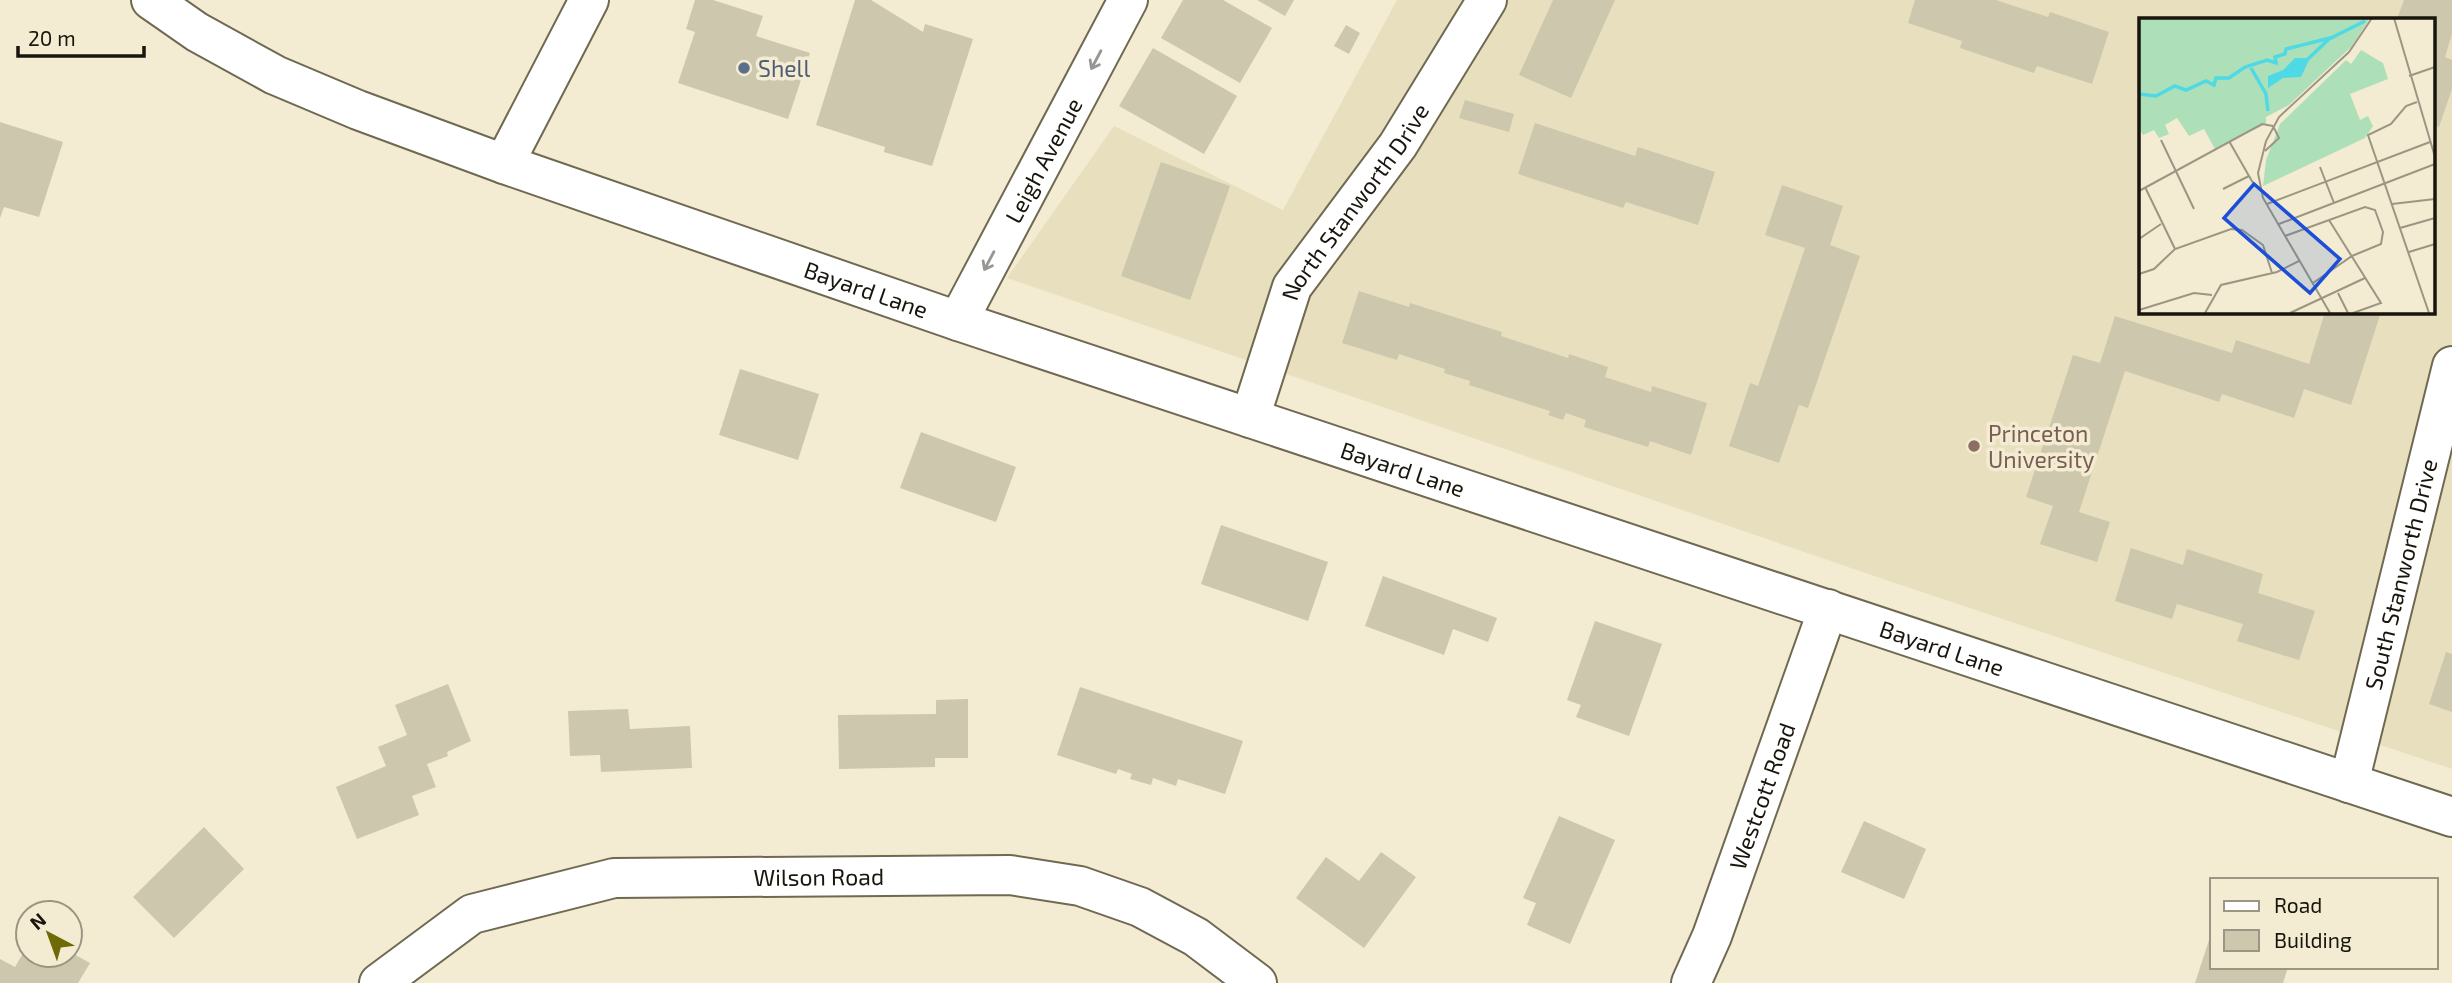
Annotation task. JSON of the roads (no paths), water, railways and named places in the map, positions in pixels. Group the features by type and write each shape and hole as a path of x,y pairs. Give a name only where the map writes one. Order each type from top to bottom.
{"main road":[{"name":"Bayard Lane","path":"151,0 197,32 275,75 358,110 504,164 958,321 2452,817"},
{"path":"504,164 589,0"},
{"name":"Leigh Avenue","path":"958,321 1129,0"},
{"name":"North Stanworth Drive","path":"1250,418 1292,287 1398,145 1487,0"},
{"name":"South Stanworth Drive","path":"2348,783 2452,366"},
{"name":"Westcott Road","path":"1691,983 1712,936 1828,609"},
{"name":"Wilson Road","path":"379,983 472,914 614,878 1010,875 1080,886 1140,907 1196,937 1257,983"}],"place":[{"name":"Shell","path":"744,68"},
{"name":"Princeton University","path":"1974,446"}]}
